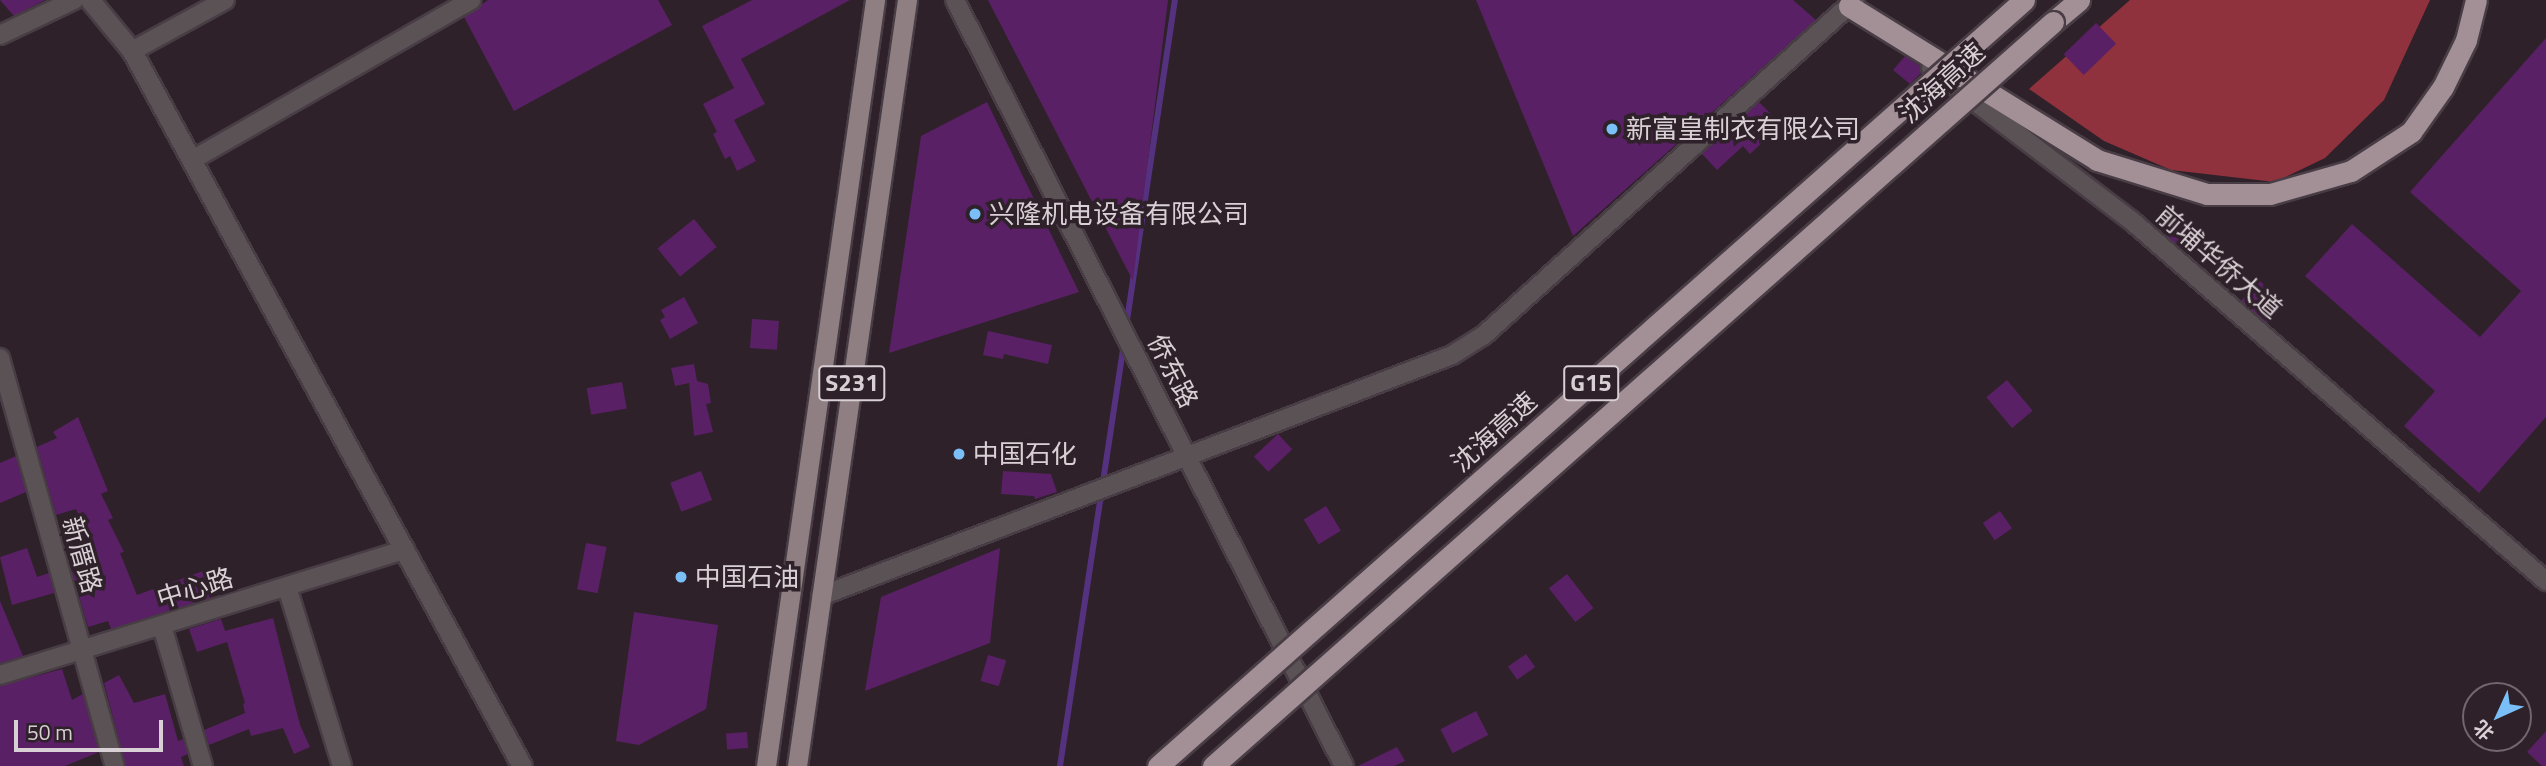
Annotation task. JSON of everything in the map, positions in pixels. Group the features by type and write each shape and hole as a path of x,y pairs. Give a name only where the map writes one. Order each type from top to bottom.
{"highway":[{"name":"沈海高速","path":"1158,766 2024,0"},
{"name":"沈海高速","path":"1213,766 2079,0"},
{"path":"1849,2 2097,160 2207,194 2270,194 2351,170 2411,132 2449,75 2466,40 2476,0"}],"main road":[{"name":"S231","path":"766,766 875,0"},
{"name":"S231","path":"797,766 907,0"}],"street":[{"path":"0,35 74,0"},
{"path":"90,0 132,51 522,766"},
{"path":"132,51 225,0"},
{"path":"192,160 471,0"},
{"name":"侨东路","path":"955,0 1344,766"},
{"path":"821,596 1451,355 1482,336 1849,2"},
{"name":"前埔华侨大道","path":"1849,2 2132,221 2546,581"},
{"name":"新厝路","path":"0,358 115,766"},
{"name":"中心路","path":"0,675 405,550"},
{"path":"287,587 342,766"},
{"path":"162,626 203,766"}],"shaded area":[{"path":"2130,0 2430,0 2384,100 2325,158 2275,182 2171,170 2104,141 2029,89"}],"building":[{"path":"0,0 45,0 14,16"},
{"path":"488,0 658,0 672,25 514,111 464,17"},
{"path":"752,0 850,0 741,59 765,104 734,120 756,161 737,171 730,156 725,159 713,134 717,132 703,104 734,88 702,26"},
{"path":"988,0 1168,0 1133,281"},
{"name":"新富皇制衣有限公司","path":"1476,0 1793,0 1816,20 1573,236"},
{"path":"2096,23 2116,44 2084,75 2064,54"},
{"path":"2546,38 2546,417 2479,493 2404,426 2435,391 2305,276 2352,224 2480,337 2521,291 2410,192"},
{"path":"1905,56 1920,66 1921,73 1910,84 1893,70"},
{"name":"兴隆机电设备有限公司","path":"987,102 1079,292 889,353 921,136"},
{"path":"1759,102 1772,115 1757,129 1766,139 1750,154 1743,146 1717,170 1702,154"},
{"path":"694,219 717,247 680,277 657,249"},
{"path":"2170,232 2185,244 2181,249 2167,236"},
{"path":"2260,281 2285,305 2266,325 2241,300"},
{"path":"684,297 698,323 670,339 660,320 665,317 661,310"},
{"path":"752,319 779,321 777,350 750,348"},
{"path":"988,331 1052,345 1048,364 1004,354 1003,359 983,355"},
{"path":"694,364 697,381 708,384 711,403 706,404 713,432 694,436 689,383 675,386 671,368"},
{"path":"2007,380 2033,411 2012,428 1986,397"},
{"path":"622,382 627,409 591,415 587,388"},
{"path":"78,417 108,491 101,494 113,518 108,520 124,552 120,553 137,595 203,571 213,597 111,629 108,621 88,627 70,565 95,557 76,509 56,515 37,447 57,438 53,432"},
{"path":"1278,434 1292,449 1268,472 1254,457"},
{"path":"16,456 26,492 0,503 0,463"},
{"path":"701,471 712,500 681,512 670,483"},
{"path":"1003,471 1051,474 1057,492 1035,499 1034,496 1001,494"},
{"path":"1326,506 1341,531 1319,544 1304,519"},
{"path":"2000,511 2012,528 1995,540 1983,523"},
{"path":"586,543 607,547 598,593 577,589"},
{"path":"27,548 37,577 49,573 54,593 12,605 0,557"},
{"path":"1000,548 990,643 865,691 881,597"},
{"path":"1567,574 1593,608 1575,622 1549,588"},
{"path":"0,601 23,656 0,663"},
{"path":"634,612 718,625 706,709 639,745 616,741"},
{"path":"273,618 300,725 310,747 294,754 283,728 251,736 249,729 209,745 204,730 245,713 245,703 227,642 197,652 189,629 221,619 225,631"},
{"path":"1526,654 1535,667 1517,680 1508,667"},
{"path":"988,655 1006,660 999,686 981,681"},
{"path":"62,669 72,700 83,694 99,752 65,766 0,766 0,686"},
{"path":"119,675 134,703 165,694 178,741 183,739 188,754 181,757 184,766 126,766 104,683"},
{"path":"1476,711 1488,735 1453,753 1440,729"},
{"path":"2546,731 2546,766 2542,766 2527,752 2532,752 2532,746"},
{"path":"747,732 748,748 727,749 726,733"},
{"path":"1397,747 1405,761 1394,766 1358,766"}],"waterway":[{"path":"1126,327 1175,0"},
{"path":"1060,766 1124,341"}],"place":[{"name":"新富皇制衣有限公司","path":"1612,129"},
{"name":"兴隆机电设备有限公司","path":"975,214"},
{"name":"中国石化","path":"959,454"},
{"name":"中国石油","path":"681,577"}]}
